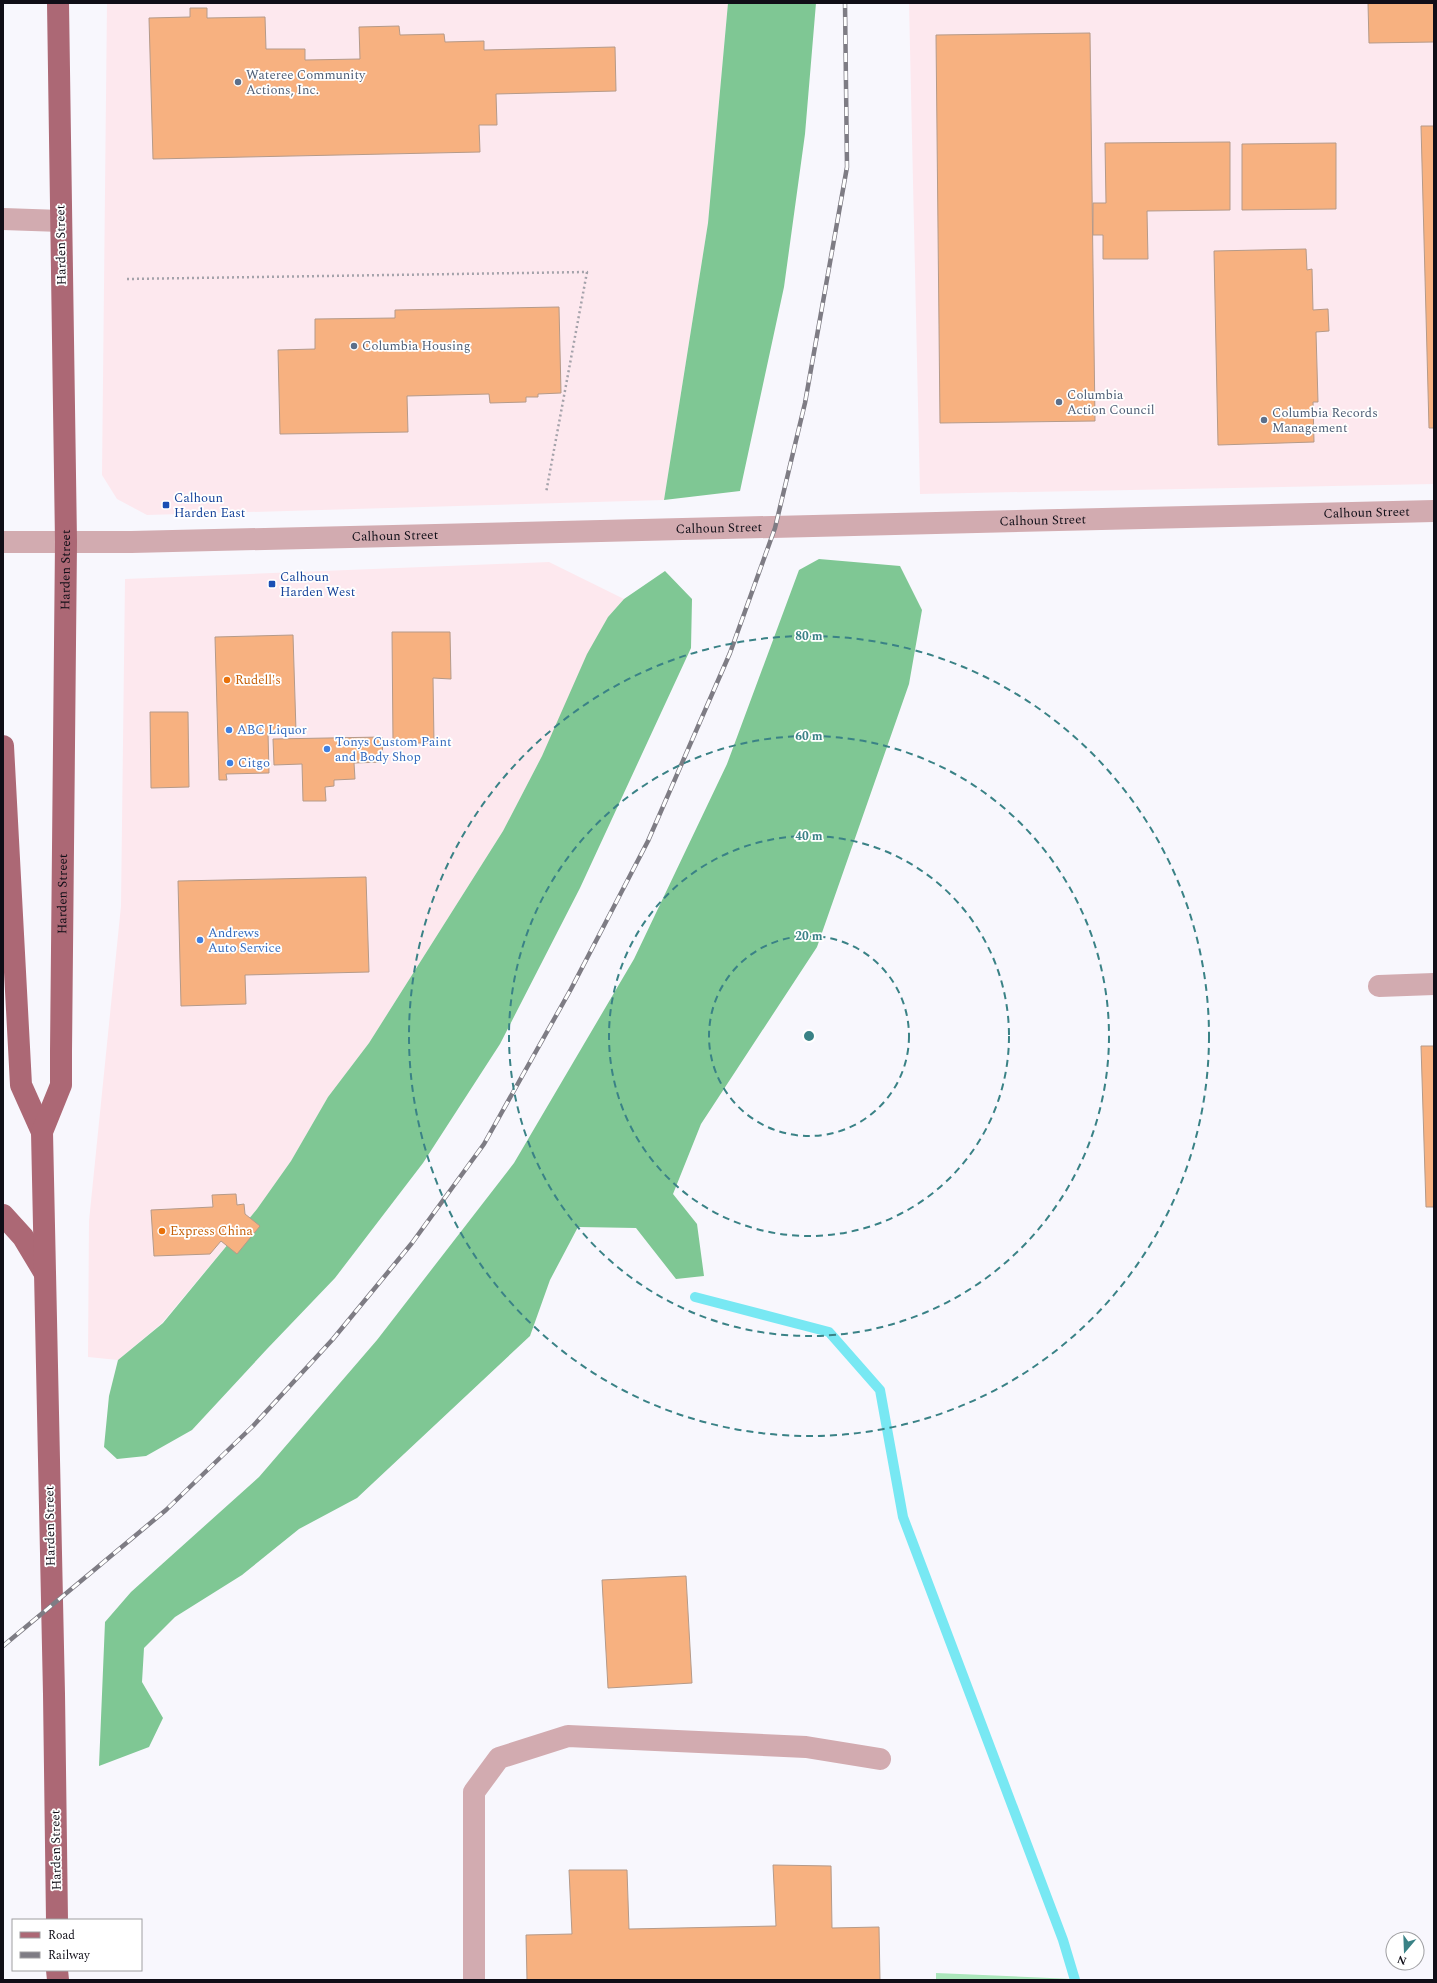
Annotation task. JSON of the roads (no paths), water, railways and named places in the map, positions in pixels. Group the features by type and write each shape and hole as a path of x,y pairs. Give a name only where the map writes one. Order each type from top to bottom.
{"main road":[{"name":"Harden Street","path":"42,1132 61,1085 66,542 58,3"},
{"name":"Harden Street","path":"3,746 22,1085 42,1132 53,1625 57,1919"},
{"path":"3,988 12,925"},
{"path":"3,1215 23,1237 44,1273"}],"street":[{"path":"3,219 61,221"},
{"name":"Calhoun Street","path":"3,542 66,542 1434,511"},
{"path":"1378,986 1434,984"},
{"path":"474,1980 474,1792 500,1758 568,1736 806,1747 880,1759"}],"waterway":[{"path":"695,1297 829,1332 880,1390 903,1517 1063,1940 1075,1980"}],"railway":[{"path":"3,1646 166,1510 253,1426 333,1339 412,1243 484,1144 571,989 648,841 730,653 775,528 805,403 847,167 845,3"}],"place":[{"name":"Wateree Community Actions, Inc.","path":"238,82"},
{"name":"Columbia Housing","path":"354,346"},
{"name":"Columbia Action Council","path":"1059,402"},
{"name":"Columbia Records Management","path":"1264,420"},
{"name":"Calhoun Harden East","path":"166,505"},
{"name":"Calhoun Harden West","path":"272,584"},
{"name":"Rudell's","path":"227,680"},
{"name":"ABC Liquor","path":"229,730"},
{"name":"Tonys Custom Paint and Body Shop","path":"327,749"},
{"name":"Citgo","path":"230,763"},
{"name":"Andrews Auto Service","path":"200,940"},
{"name":"Express China","path":"162,1231"}]}
